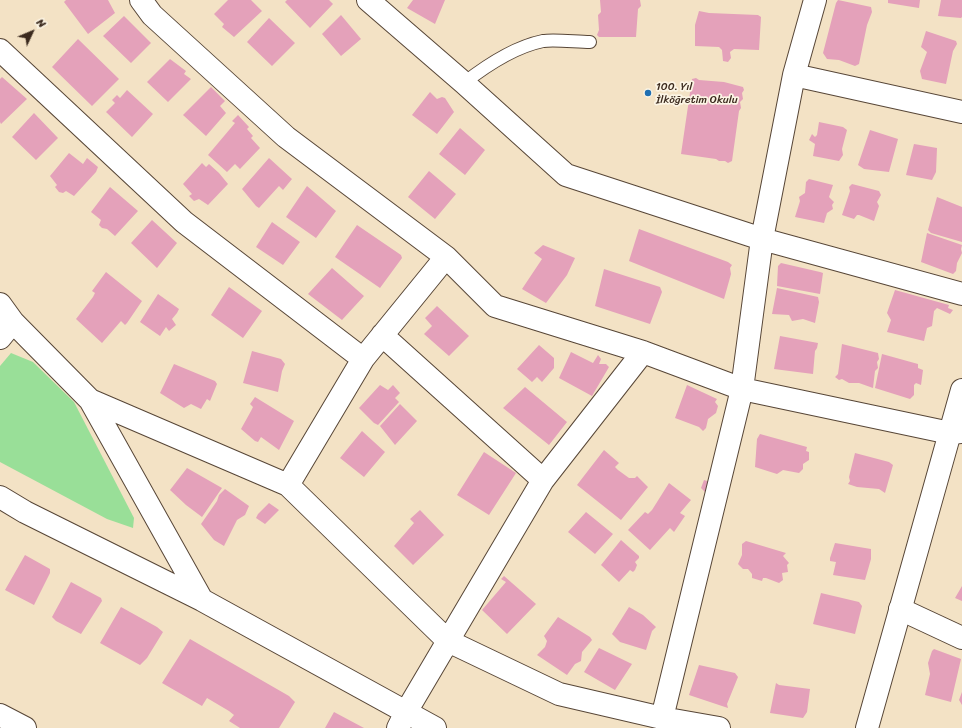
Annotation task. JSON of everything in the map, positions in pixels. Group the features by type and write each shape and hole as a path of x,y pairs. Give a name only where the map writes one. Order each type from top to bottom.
{"street":[{"path":"141,0 152,15 286,138 446,257 495,306 643,352 742,389 956,433"},
{"path":"368,0 464,83 566,176 762,239 962,294"},
{"path":"662,718 742,389 762,239 794,75 815,0"},
{"path":"0,50 184,222 363,359"},
{"path":"794,75 962,112"},
{"path":"288,485 363,359 446,257"},
{"path":"0,304 6,330 90,400 288,485 448,641 559,694 662,718 720,728"},
{"path":"382,336 543,480"},
{"path":"402,720 543,480 643,352"},
{"path":"867,728 900,609 956,433 962,390"},
{"path":"90,400 202,600"},
{"path":"0,497 25,512 202,600 402,720 435,728"},
{"path":"900,609 962,638"}],"lane":[{"path":"464,83 494,62 517,50 544,41 590,42"}],"green space":[{"path":"11,353 33,362 74,402 134,518 133,528 107,519 0,462 0,366"}],"building":[{"path":"66,0 108,0 115,13 88,34 64,2"},
{"path":"228,0 251,0 262,11 234,37 222,27 224,24 214,14"},
{"path":"287,0 329,0 333,4 310,28 285,2"},
{"path":"413,0 445,0 435,24 407,8"},
{"path":"600,0 640,0 641,6 638,9 636,37 599,37 597,35 599,30 598,15 601,12"},
{"path":"838,0 871,7 872,12 867,25 859,64 855,66 839,60 827,59 823,53"},
{"path":"888,0 920,0 919,8 888,3"},
{"path":"941,0 962,0 962,17 938,16"},
{"path":"699,11 709,13 758,15 761,17 759,50 734,49 730,52 731,58 728,62 723,61 722,50 719,47 695,46 695,25"},
{"path":"341,15 361,39 341,56 322,34"},
{"path":"124,16 151,43 131,63 103,36"},
{"path":"269,18 295,43 272,66 247,42"},
{"path":"926,31 956,41 957,44 953,51 946,84 922,79 920,71 927,52 921,47"},
{"path":"78,39 119,79 92,106 52,67"},
{"path":"170,59 186,71 184,74 191,79 168,102 147,82"},
{"path":"2,77 27,99 1,124 0,79"},
{"path":"696,78 699,80 724,82 743,87 743,99 740,102 741,108 739,111 732,161 728,163 716,159 681,154 692,79"},
{"path":"211,87 225,101 220,106 226,113 206,136 183,115"},
{"path":"127,90 153,114 132,137 106,112 115,103 112,100 117,95 120,98"},
{"path":"430,92 437,99 442,97 445,98 454,112 437,134 412,115"},
{"path":"34,113 58,138 36,160 12,137"},
{"path":"238,115 249,127 247,129 253,136 251,138 260,148 240,169 235,164 227,172 208,155 235,123 232,121"},
{"path":"819,122 843,127 847,130 842,149 843,155 839,161 813,156 815,144 809,140 812,134 815,137 817,135"},
{"path":"460,128 485,150 465,175 439,154"},
{"path":"870,130 898,139 889,172 864,169 858,165"},
{"path":"914,144 937,148 936,172 932,180 906,175"},
{"path":"69,153 83,164 87,158 98,167 96,172 74,196 66,191 63,193 59,192 55,187 57,185 50,176"},
{"path":"269,158 292,179 283,190 279,186 259,208 242,189"},
{"path":"202,163 206,167 209,164 228,184 208,205 199,199 194,201 189,196 192,194 183,184"},
{"path":"429,171 456,194 435,219 408,197"},
{"path":"809,179 833,185 829,197 834,202 832,205 833,209 827,213 824,223 795,217 800,201 799,197 805,193 806,182"},
{"path":"852,184 879,191 881,195 877,202 879,206 874,221 859,215 857,215 854,219 842,215 850,191 849,187"},
{"path":"307,186 336,211 316,238 286,217"},
{"path":"110,187 138,211 115,236 107,229 102,228 99,225 101,220 91,212"},
{"path":"937,197 962,207 962,242 931,233 928,230"},
{"path":"152,220 177,243 157,268 131,243"},
{"path":"272,222 300,242 283,265 256,247"},
{"path":"357,225 401,255 402,258 380,288 335,257"},
{"path":"639,229 728,262 732,265 730,268 731,274 724,299 629,261"},
{"path":"927,233 962,245 962,253 957,263 956,271 953,274 921,262"},
{"path":"543,245 575,258 567,275 546,303 522,289 542,259 534,253"},
{"path":"781,263 823,273 820,294 777,286 778,266"},
{"path":"332,268 364,296 342,320 308,294"},
{"path":"604,269 660,287 662,292 650,324 595,306"},
{"path":"106,272 142,301 127,323 125,325 121,321 102,343 76,319 93,297 95,293 92,291"},
{"path":"229,287 262,311 243,338 211,315"},
{"path":"777,288 818,297 819,302 815,323 803,319 792,321 789,315 772,314"},
{"path":"895,290 949,305 948,308 953,310 950,314 937,308 934,311 932,326 927,328 924,341 887,332 891,320 887,313"},
{"path":"158,294 179,309 172,319 176,325 169,331 166,327 160,336 140,322"},
{"path":"437,306 469,336 449,356 424,334 432,326 425,318"},
{"path":"780,336 818,343 815,351 813,374 774,369"},
{"path":"842,344 878,353 878,368 875,371 873,388 859,383 849,383 835,377 838,374"},
{"path":"539,345 554,358 554,368 542,382 537,377 532,382 517,369"},
{"path":"252,351 281,359 285,364 282,371 278,392 243,383"},
{"path":"571,352 593,363 598,355 601,359 599,364 606,364 609,367 592,396 559,378"},
{"path":"882,354 918,364 918,368 923,370 921,385 916,383 914,385 914,395 910,399 875,388"},
{"path":"174,364 215,381 217,384 210,401 207,399 201,409 191,404 184,408 160,393"},
{"path":"380,385 388,390 393,385 400,393 395,398 399,402 378,425 359,408"},
{"path":"687,385 717,399 715,402 718,406 716,413 708,419 706,428 703,431 699,427 675,418"},
{"path":"525,387 567,422 549,445 503,408"},
{"path":"255,397 294,421 279,450 261,437 258,442 255,441 241,429 253,407 250,404"},
{"path":"400,404 417,421 395,445 380,426"},
{"path":"362,431 385,452 364,477 340,458"},
{"path":"760,434 807,447 806,451 809,452 809,460 803,464 803,469 799,473 783,470 777,474 755,467 757,439"},
{"path":"604,450 619,463 615,467 618,470 629,478 635,478 637,476 648,487 621,520 577,485"},
{"path":"484,452 516,473 489,515 457,495"},
{"path":"855,453 889,462 893,465 885,493 879,489 857,487 848,484 850,481 849,477"},
{"path":"187,468 222,488 202,517 170,490"},
{"path":"704,480 710,482 709,490 705,492 701,488"},
{"path":"669,483 691,500 680,513 685,516 674,532 670,528 650,550 628,530 645,512 648,514 652,510"},
{"path":"225,489 249,506 245,515 237,520 224,546 214,540 201,524 217,501 219,495"},
{"path":"269,503 279,510 265,524 256,518"},
{"path":"420,510 444,535 413,565 394,546 414,523 410,519"},
{"path":"586,512 613,534 595,554 568,532"},
{"path":"621,540 639,556 639,558 635,562 637,565 635,570 633,572 630,570 619,582 601,565"},
{"path":"746,541 786,553 783,556 789,563 787,565 788,572 782,573 783,580 779,583 766,578 763,578 762,581 752,578 752,574 748,569 743,569 738,564 742,555 742,544"},
{"path":"835,543 871,549 871,559 865,580 833,575 836,562 830,561 830,558"},
{"path":"25,555 50,569 50,573 34,605 5,590"},
{"path":"504,576 536,604 507,634 482,610 506,582 501,579"},
{"path":"71,582 101,598 102,601 81,634 56,621 52,617"},
{"path":"962,586 962,601 955,598"},
{"path":"821,593 859,602 862,606 855,634 813,624"},
{"path":"121,607 157,627 163,632 147,658 140,665 100,643"},
{"path":"629,607 643,615 656,627 652,631 646,650 620,642 612,634"},
{"path":"558,617 590,637 592,640 582,652 581,661 575,664 567,675 537,655 545,647 547,641 544,636"},
{"path":"190,639 289,696 295,702 279,728 240,728 229,721 234,715 207,698 202,706 162,683"},
{"path":"599,648 632,664 615,690 584,672"},
{"path":"934,649 961,659 951,702 925,695 930,674 928,663"},
{"path":"699,665 735,673 738,677 727,704 728,708 689,695"},
{"path":"776,683 779,685 810,689 807,712 803,718 770,713"},
{"path":"962,692 962,705 959,700"},
{"path":"334,712 364,728 325,728"}],"place":[{"name":"100. Yıl İlköğretim Okulu","path":"648,93"}]}
